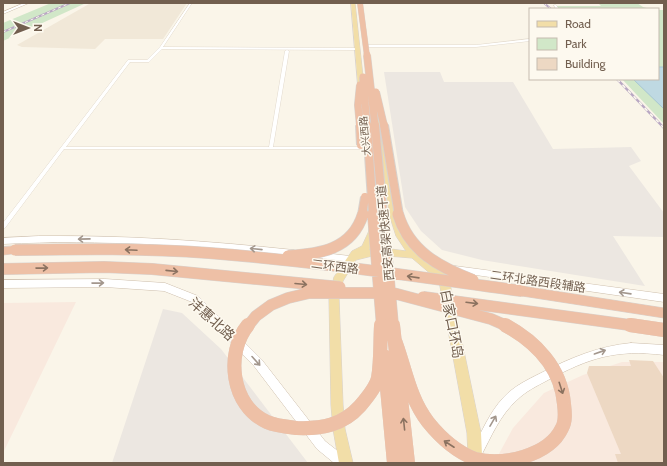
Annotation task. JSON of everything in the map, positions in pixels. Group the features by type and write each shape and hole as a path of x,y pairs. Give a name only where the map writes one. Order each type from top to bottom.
{"highway":[{"name":"西安高架快速干道","path":"354,3 365,67 408,463"},
{"name":"西安高架快速干道","path":"361,3 381,326 394,463"},
{"path":"209,253 271,257 319,253 336,245 353,232 361,220 365,208 358,105 365,67"},
{"path":"365,67 380,104 395,198 407,235 419,250 429,258 457,274 489,285 522,291"},
{"name":"二环西路","path":"3,251 111,248 209,253 312,263 522,291 664,312"},
{"name":"二环西路","path":"3,268 104,267 152,269 393,293 513,308 664,330"},
{"path":"381,326 378,379 366,399 351,416 323,428 288,427 267,422 251,410 242,397 235,378 234,358 241,334 256,316 271,305 288,298 309,293 393,293 491,318 506,324 533,343 544,355 554,371 562,390 565,409 563,426 555,440 543,452 531,458 509,462 478,460 443,440 427,421 416,404 402,356 394,338"}],"main road":[{"path":"3,12 27,3"},
{"name":"大兴西路","path":"350,259 354,254 365,248 373,233 354,3"},
{"name":"大兴西路","path":"361,3 394,217 401,236 414,255"},
{"path":"3,241 103,238 194,242 350,259 376,251 414,255"},
{"name":"二环北路西段辅路","path":"414,255 459,270 664,298"},
{"name":"白家口环岛","path":"414,255 444,279 474,433 473,459"},
{"path":"345,463 339,429 337,405 334,298 338,280 350,259"},
{"name":"沣惠北路","path":"3,284 105,283 157,286 165,287 195,299 258,363 321,445 345,463"},
{"path":"473,459 495,416 519,390 562,367 604,350 639,346 664,350"}],"street":[{"path":"3,227 129,61 148,61 161,48 191,3"},
{"path":"368,46 476,46 529,40"},
{"path":"161,48 357,48"},
{"path":"271,148 287,51"},
{"path":"63,148 366,148"}],"shaded area":[{"path":"187,3 163,39 105,39 95,49 22,47 17,45 89,4"},
{"path":"384,72 440,72 444,82 513,82 553,149 631,147 641,161 629,166 664,213 664,237 613,236 645,286 482,260 442,250 421,231 405,207"},
{"path":"76,302 3,453 3,303"},
{"path":"163,309 182,313 221,349 308,463 112,463"},
{"path":"622,362 664,362 664,463 494,463 513,428 544,393 583,375"}],"green space":[{"path":"51,3 86,3 3,41 3,23"},
{"path":"637,3 646,8 558,8 556,6 601,6 599,4"},
{"path":"659,10 664,10 664,124 623,80 659,80"}],"water":[{"path":"659,67 664,67 664,109 634,80 659,80"}],"building":[{"path":"629,360 653,361 664,378 664,463 618,463 615,454 621,454 587,373 589,366 631,366"}],"railway":[{"path":"3,32 70,3"},
{"path":"544,3 550,8"},
{"path":"618,80 664,128"}]}
